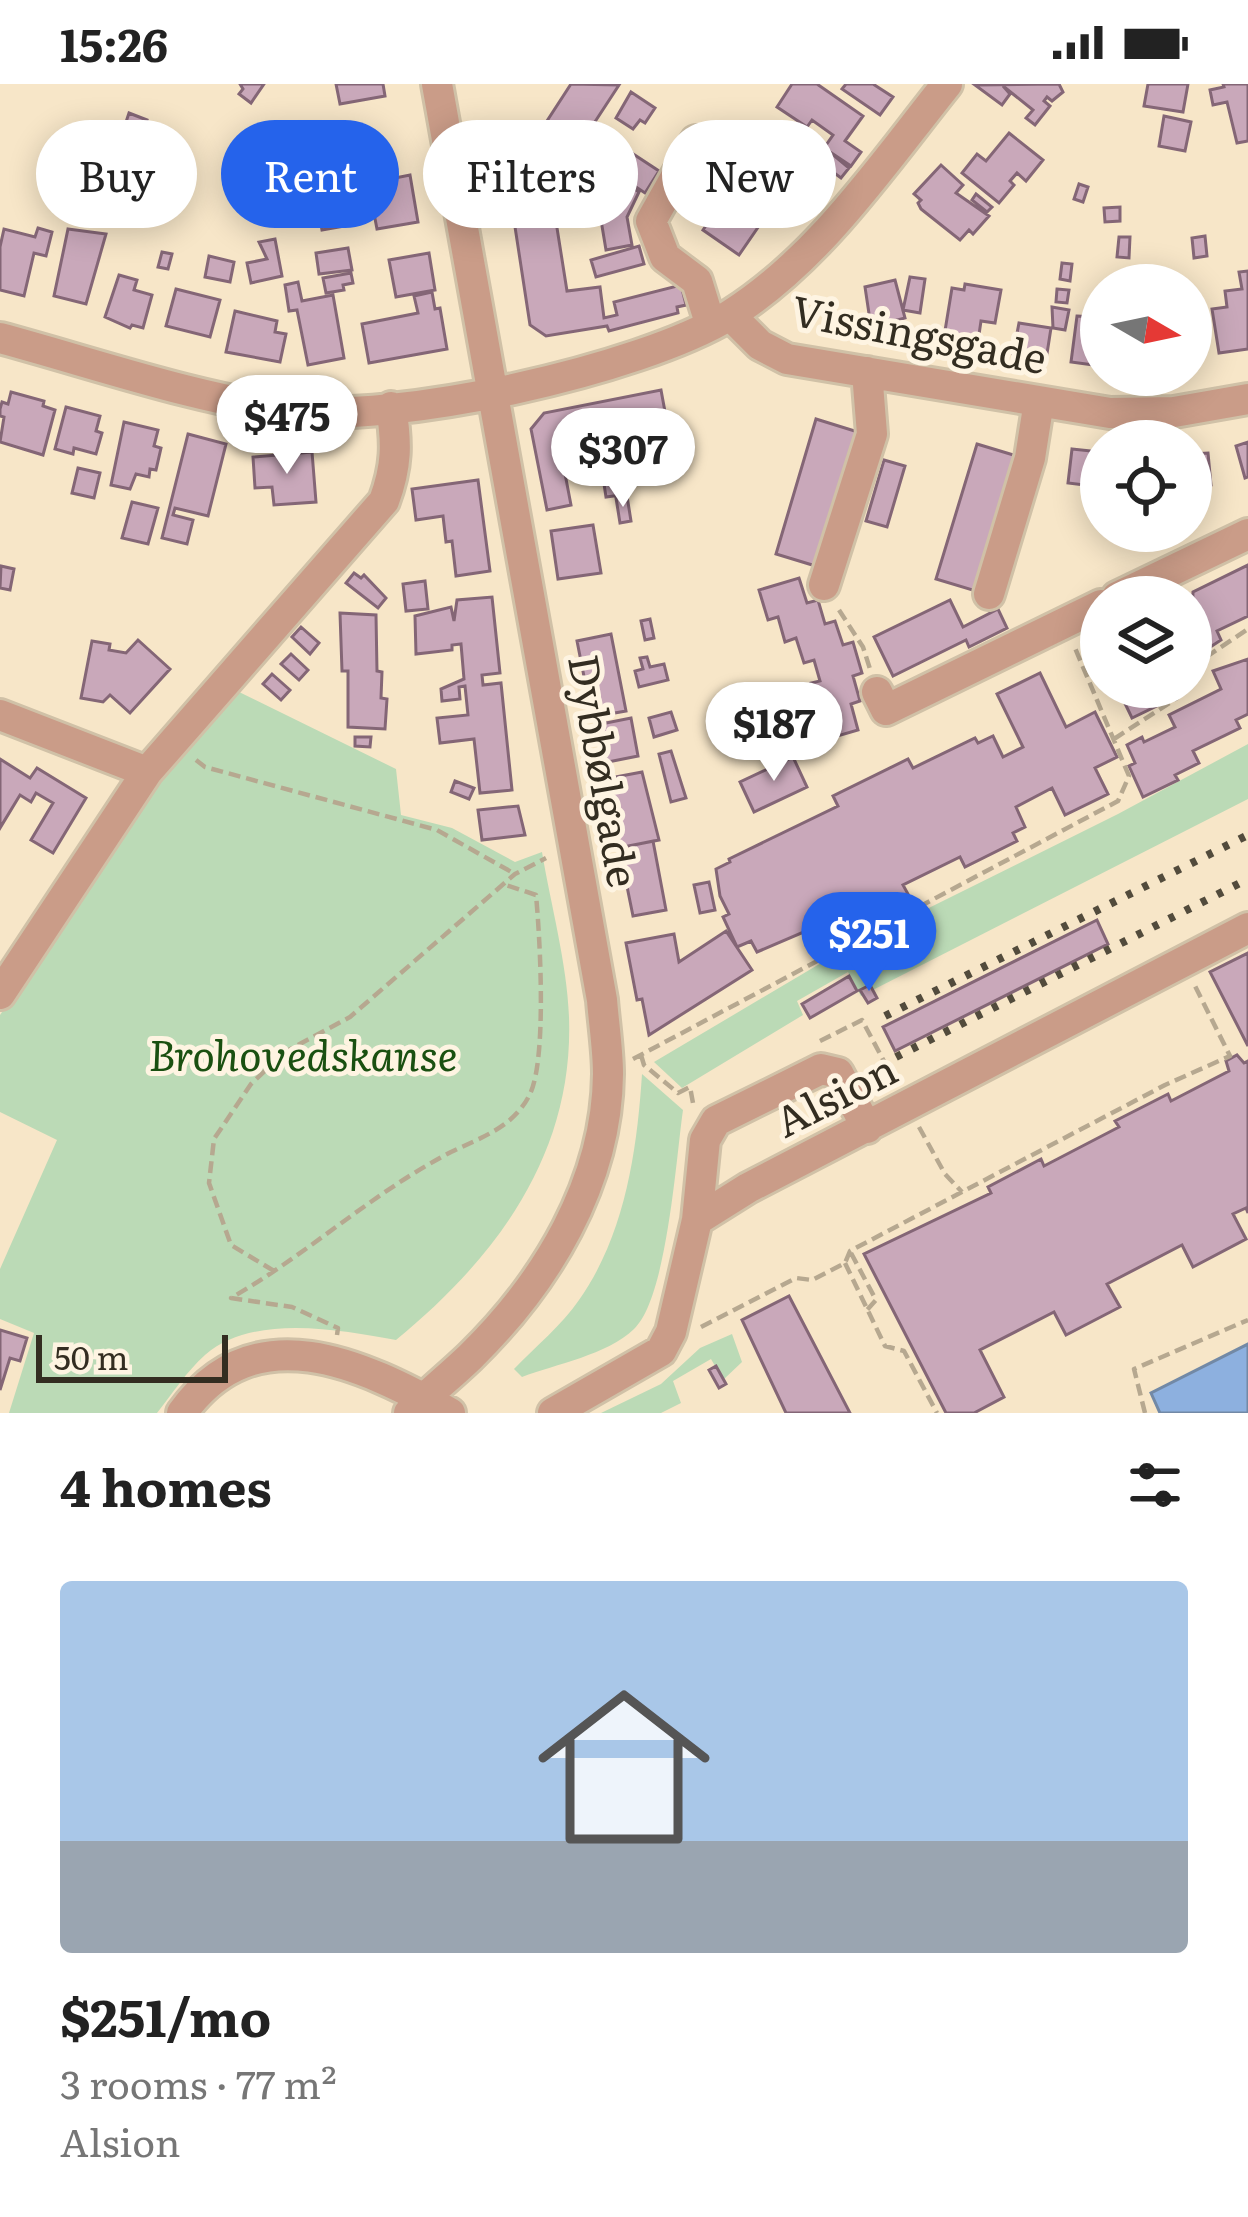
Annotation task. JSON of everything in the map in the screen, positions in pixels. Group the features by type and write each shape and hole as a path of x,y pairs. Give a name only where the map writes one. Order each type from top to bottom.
{"street":[{"name":"Dybbølgade","path":"427,1408 514,1306 573,1219 596,1156 608,1074 602,1000 437,84"},
{"path":"0,338 241,402 293,411 391,407 492,393 642,355 720,319 796,262 850,206 946,84"},
{"path":"662,201 651,221 664,257 697,281 720,319"},
{"name":"Vissingsgade","path":"720,319 787,359 1110,413 1152,413 1248,399"},
{"path":"824,585 872,434 867,373"},
{"path":"989,594 1030,458 1039,401"},
{"path":"0,994 147,772 384,501 398,447 391,407"},
{"path":"1161,576 1248,534"},
{"path":"877,692 886,710 1080,614"},
{"path":"0,715 147,772"},
{"name":"Alsion","path":"697,1220 748,1188 1248,928"},
{"path":"553,1413 661,1352 671,1333 697,1220 705,1140 716,1121 820,1069 830,1069 838,1073 867,1128"},
{"path":"182,1413 216,1374 245,1359 279,1355 317,1357 346,1365 427,1408"}],"path":[{"path":"824,585 863,647 877,692"},
{"path":"608,1074 1118,801 1130,776 1064,622"},
{"path":"1212,653 1248,628"},
{"path":"1114,740 1162,708"},
{"path":"172,742 205,767 436,830 515,874"},
{"path":"276,1273 231,1245 209,1184 214,1139 251,1084 286,1052 350,1017 515,874 575,849"},
{"path":"309,1314 231,1298 276,1273 401,1178 514,1120 530,1094 537,1073 541,947 536,895 503,884"},
{"path":"671,1333 701,1327 796,1278 812,1280 845,1263 850,1250 1165,1085 1230,1056 1183,962"},
{"path":"641,1055 644,1065 678,1093 690,1087 694,1107"},
{"path":"850,1250 876,1300 867,1310"},
{"path":"845,1263 885,1346 904,1351 937,1413"},
{"path":"1145,1413 1133,1369 1248,1320"}],"green space":[{"name":"Brohovedskanse","path":"235,690 396,769 401,815 452,828 515,862 542,852 568,997 567,1067 558,1114 543,1158 496,1237 433,1308 396,1340 349,1332 272,1329 225,1342 205,1355 157,1413 9,1413 34,1333 0,1319 0,1269 57,1140 0,1112 0,1015 163,773"},
{"path":"1248,744 1248,799 861,996 848,972 797,1001 803,1015 682,1088 654,1062 838,953"},
{"path":"642,1074 683,1110 655,1288 645,1313 623,1338 522,1377 514,1369 572,1309 608,1248 632,1162"},
{"path":"732,1334 742,1362 723,1380 711,1359 673,1381 681,1403 661,1413 601,1413 661,1384 700,1348"}],"water":[{"path":"1248,1344 1248,1413 1160,1413 1151,1393"}],"building":[{"path":"240,84 264,84 251,103 239,94"},
{"path":"336,84 383,84 385,96 340,104"},
{"path":"571,84 619,85 596,120 548,120"},
{"path":"792,84 817,84 863,116 845,141 861,152 851,166 836,156 836,120 796,120 777,107"},
{"path":"846,84 873,84 893,97 880,115 842,89"},
{"path":"1059,84 1063,92 1052,101 1047,97 1044,101 1050,106 1035,125 1026,118 1033,110 1003,86 1010,94 1002,105 975,85"},
{"path":"1148,84 1188,84 1183,112 1144,106"},
{"path":"1223,84 1248,84 1248,141 1237,143 1227,102 1213,105 1210,90"},
{"path":"631,92 655,108 645,123 616,118"},
{"path":"1164,116 1191,122 1185,151 1159,146"},
{"path":"1009,133 1043,160 1026,181 1017,173 1010,181 1014,185 999,203 962,173 977,154 986,161"},
{"path":"638,157 659,171 645,193 638,188"},
{"path":"836,157 849,168 841,178 836,174"},
{"path":"941,165 963,185 956,193 989,216 973,234 969,230 960,240 921,209 921,200 914,194"},
{"path":"410,175 418,222 399,225 399,177"},
{"path":"1079,184 1088,187 1083,202 1074,199"},
{"path":"976,194 992,207 987,212 972,200"},
{"path":"1120,207 1120,221 1105,222 1104,208"},
{"path":"38,228 52,232 46,256 34,253 24,296 0,290 4,229 35,237"},
{"path":"515,228 557,228 567,291 600,287 604,318 617,315 614,302 681,285 686,305 677,307 678,313 609,331 607,326 546,336 530,325"},
{"path":"602,228 629,228 632,245 606,250"},
{"path":"704,228 758,228 739,255"},
{"path":"68,229 106,234 86,304 54,296"},
{"path":"1205,236 1207,256 1194,258 1192,238"},
{"path":"1119,237 1130,237 1129,258 1117,257"},
{"path":"275,239 282,276 251,283 247,263 267,259 259,242"},
{"path":"639,246 644,264 596,277 591,260"},
{"path":"348,248 352,270 319,274 316,253"},
{"path":"162,252 172,254 168,269 158,267"},
{"path":"429,253 435,290 396,297 389,260"},
{"path":"209,256 234,262 230,282 205,277"},
{"path":"1062,263 1072,264 1070,281 1060,279"},
{"path":"1248,271 1248,349 1219,353 1212,309 1227,307 1225,291 1242,289 1239,272"},
{"path":"351,273 353,283 326,293 323,278"},
{"path":"119,275 137,280 134,290 152,295 143,328 130,328 105,317"},
{"path":"910,277 925,279 920,313 903,310"},
{"path":"895,280 905,318 871,327 865,287"},
{"path":"298,282 302,301 333,295 344,358 308,365 297,310 289,311 285,285"},
{"path":"965,284 1001,290 995,323 981,321 977,348 943,343 952,288 964,290"},
{"path":"176,289 220,300 210,337 166,326"},
{"path":"1057,289 1069,290 1067,303 1056,302"},
{"path":"432,292 435,309 440,308 447,349 369,363 362,324 418,313 414,296"},
{"path":"1052,307 1069,310 1065,330 1053,328"},
{"path":"235,311 277,321 275,332 286,334 280,362 226,352"},
{"path":"1077,316 1080,316 1080,363 1071,362"},
{"path":"1019,323 1051,328 1046,360 1013,354"},
{"path":"661,390 666,417 558,437 571,505 547,510 531,429 544,413"},
{"path":"11,392 44,401 43,406 55,410 43,455 0,442 4,417 0,409 2,402 8,404"},
{"path":"66,407 100,416 96,431 102,433 96,454 55,449"},
{"path":"816,419 858,432 819,567 776,554"},
{"path":"124,422 158,430 154,446 161,448 156,470 150,469 149,477 136,474 130,489 111,485"},
{"path":"188,434 226,444 208,516 175,508 173,515 193,520 187,544 162,538"},
{"path":"1248,442 1248,477 1245,478 1236,446"},
{"path":"977,444 1020,457 979,592 936,579"},
{"path":"1072,449 1080,450 1080,484 1068,483"},
{"path":"312,452 316,502 274,505 272,487 255,488 253,457"},
{"path":"884,460 905,466 887,527 866,521"},
{"path":"78,468 100,473 94,498 72,493"},
{"path":"617,468 621,495 606,497 602,471"},
{"path":"478,480 490,571 456,576 443,516 416,520 412,489"},
{"path":"627,496 631,521 620,523 616,498"},
{"path":"132,502 158,508 148,544 122,538"},
{"path":"593,525 601,573 558,579 551,531"},
{"path":"1248,565 1248,616 1217,631 1221,640 1212,646 1212,583"},
{"path":"1,566 14,569 10,590 0,588"},
{"path":"354,573 364,575 386,598 378,608 346,583"},
{"path":"799,578 807,603 818,600 825,624 835,621 843,645 853,642 862,673 853,676 860,701 851,704 858,730 817,742 808,712 818,709 811,683 820,681 814,660 804,663 796,638 785,642 778,617 768,620 759,590"},
{"path":"425,581 428,609 406,611 403,584"},
{"path":"492,597 500,673 482,675 483,685 501,683 512,790 480,793 474,739 440,743 437,718 468,715 465,686 459,687 460,699 442,701 441,689 464,679 461,644 452,645 452,650 416,654 415,616 451,607 454,621 457,600"},
{"path":"950,600 963,627 998,609 1007,628 969,647 966,640 893,676 874,637"},
{"path":"340,613 376,615 377,671 382,672 381,698 387,699 385,729 348,727 348,671 342,671"},
{"path":"650,619 654,638 645,640 641,621"},
{"path":"301,627 319,643 310,654 292,637"},
{"path":"611,634 626,711 592,717 577,641"},
{"path":"138,640 170,669 130,713 110,695 103,702 81,698 92,641 126,653"},
{"path":"291,654 308,670 299,680 281,664"},
{"path":"647,657 650,667 664,664 668,680 639,687 635,671 643,669 640,658"},
{"path":"1248,659 1248,714 1236,720 1240,728 1193,751 1199,763 1175,775 1178,780 1143,797 1129,766 1135,763 1127,745 1175,727 1169,715 1183,708 1212,708 1212,694 1221,689 1213,671"},
{"path":"1040,673 1066,727 1095,712 1117,757 1095,768 1108,794 1065,815 1052,788 1016,807 1025,827 1013,833 1017,841 965,867 960,857 903,885 908,894 832,931 827,922 757,952 751,941 737,947 723,917 729,914 720,896 716,869 838,806 833,796 908,759 913,768 975,738 978,743 993,736 1003,757 1023,747 997,694"},
{"path":"272,674 290,690 281,700 263,684"},
{"path":"1127,708 1153,708 1132,718"},
{"path":"671,712 677,730 654,737 649,718"},
{"path":"631,718 638,756 603,763 596,725"},
{"path":"355,737 371,737 370,747 355,746"},
{"path":"671,751 686,798 671,802 659,754"},
{"path":"793,757 807,787 754,812 740,782"},
{"path":"0,759 30,778 37,768 86,798 53,853 31,840 53,803 36,793 31,802 20,795 0,828"},
{"path":"642,772 659,840 618,848 605,779"},
{"path":"455,781 474,788 469,799 451,792"},
{"path":"518,806 525,835 482,840 478,810"},
{"path":"653,841 666,910 633,916 621,857 636,854 634,845"},
{"path":"709,882 715,910 700,913 694,885"},
{"path":"1097,920 1108,944 895,1051 883,1027"},
{"path":"726,931 752,970 649,1035 626,943 674,934 679,962"},
{"path":"1248,953 1248,1046 1210,972"},
{"path":"849,976 857,991 810,1018 802,1004"},
{"path":"870,985 877,998 868,1003 860,990"},
{"path":"1237,1055 1244,1063 1248,1061 1248,1213 1246,1208 1233,1214 1246,1239 1193,1267 1182,1245 1107,1284 1120,1307 1066,1335 1054,1312 980,1350 1004,1397 974,1413 946,1413 864,1254 991,1193 988,1187 1041,1159 1044,1166 1119,1127 1115,1121 1168,1094 1171,1101 1229,1071 1226,1061"},
{"path":"789,1296 850,1413 786,1413 742,1320"},
{"path":"0,1330 27,1338 20,1361 10,1358 0,1390"},
{"path":"716,1366 726,1384 719,1388 709,1370"}],"railway":[{"path":"885,1016 1248,835"},
{"path":"896,1057 1248,879"}]}
